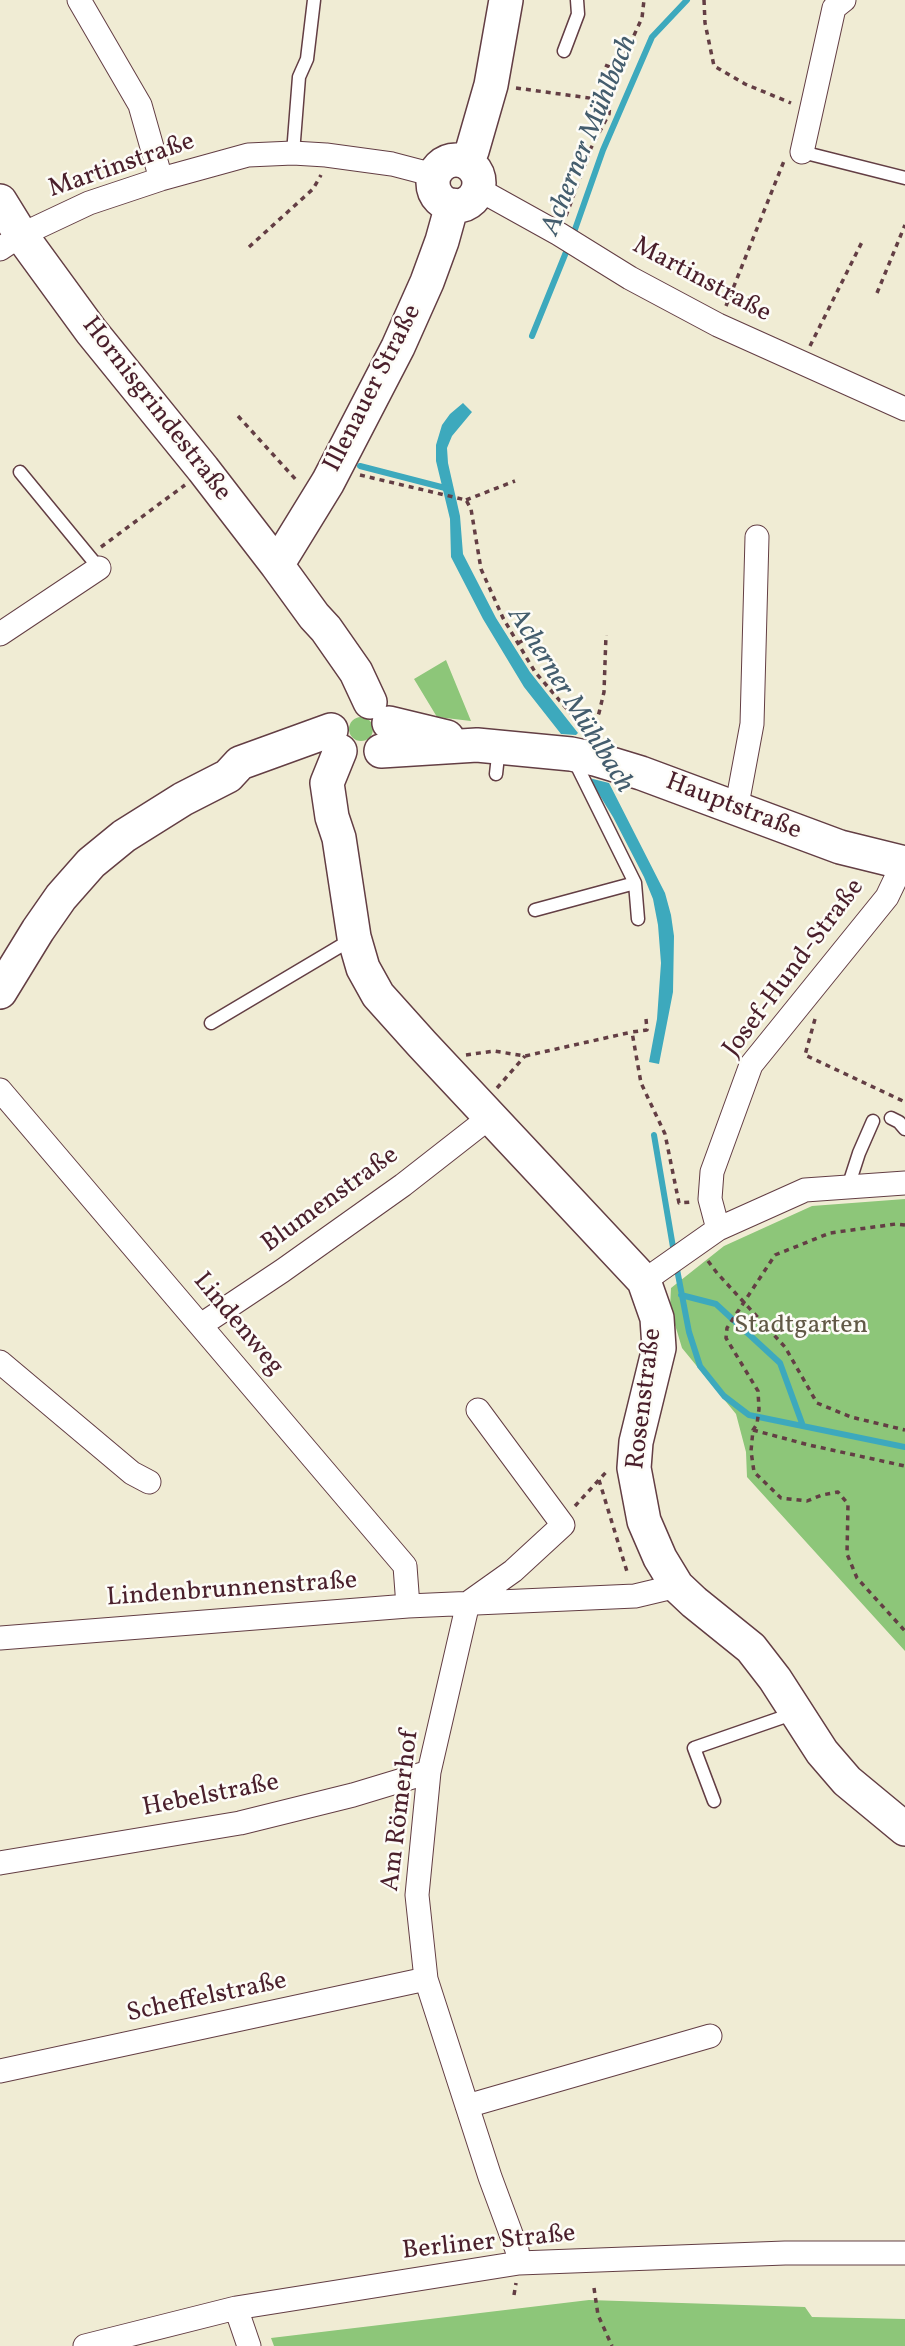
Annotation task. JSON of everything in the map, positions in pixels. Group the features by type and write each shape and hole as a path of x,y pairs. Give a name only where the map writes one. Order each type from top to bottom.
{"street":[{"path":"79,0 140,105 162,179"},
{"name":"Illenauer Straße","path":"278,565 335,469 398,347 422,293 465,185 491,85 506,0"},
{"path":"802,152 834,8 844,0"},
{"name":"Martinstraße","path":"11,242 89,204 162,179 248,155 293,153 326,156 392,164 434,176"},
{"path":"434,176 436,194 445,203 465,185"},
{"name":"Martinstraße","path":"465,185 718,325 905,409"},
{"name":"Hornisgrindestraße","path":"0,201 11,242 91,331 203,470 278,565 356,672 356,733"},
{"path":"736,810 752,723 757,537"},
{"path":"0,634 94,562"},
{"path":"295,760 308,766 327,783 356,733"},
{"path":"228,776 244,778 295,760 356,733"},
{"path":"0,992 61,897 91,863 124,836 183,799 228,776 240,763 356,733"},
{"name":"Hauptstraße","path":"356,733 491,755 583,751 840,847 903,863"},
{"name":"Rosenstraße","path":"339,838 345,823 356,733"},
{"name":"Rosenstraße","path":"327,783 332,817 339,838 354,937 363,968 378,995 486,1112 674,1261 657,1318 659,1348 636,1442 634,1468 636,1490 644,1521 660,1558 677,1586 721,1626 751,1648 775,1679 822,1752 847,1781 905,1829"},
{"name":"Josef-Hund-Straße","path":"718,1229 710,1199 712,1172 751,1065 887,897 903,863"},
{"name":"Lindenweg","path":"0,1090 405,1566 408,1606"},
{"name":"Blumenstraße","path":"201,1325 403,1185 486,1112"},
{"path":"674,1261 718,1229 805,1190 905,1183"},
{"path":"0,1362 132,1473 149,1482"},
{"path":"468,1603 513,1571 563,1525 478,1410"},
{"name":"Lindenbrunnenstraße","path":"0,1638 408,1606 635,1596 677,1586"},
{"name":"Am Römerhof","path":"468,1603 429,1772 417,1895 426,1979 517,2250 519,2263"},
{"name":"Hebelstraße","path":"0,1863 240,1823 353,1795 429,1772"},
{"name":"Scheffelstraße","path":"0,2071 426,1979"},
{"path":"467,2106 710,2036"},
{"name":"Berliner Straße","path":"85,2346 236,2308 519,2263 785,2253 905,2253"},
{"path":"236,2308 249,2346"}],"lane":[{"path":"293,153 299,77 307,59 314,0"},
{"path":"564,51 578,14 577,0"},
{"path":"802,152 905,178"},
{"path":"20,471 94,562"},
{"path":"583,751 635,883 638,919"},
{"path":"535,910 635,883"},
{"path":"211,1023 354,937"},
{"path":"891,1118 905,1129"},
{"path":"848,1187 873,1121"},
{"path":"714,1801 694,1748 795,1713"}],"path":[{"path":"604,100 642,18 644,0"},
{"path":"704,0 705,23 714,66 746,84 812,113"},
{"path":"605,65 617,71"},
{"path":"491,85 604,100 610,104 609,114 591,148 568,240"},
{"path":"718,325 789,148 802,152"},
{"path":"249,247 313,189 321,179 326,156"},
{"path":"877,293 905,225"},
{"path":"802,364 862,242"},
{"path":"238,416 316,501"},
{"path":"335,469 466,500 514,481"},
{"path":"94,562 203,470"},
{"path":"466,500 471,509 481,569 503,618 583,751"},
{"path":"518,643 540,632"},
{"path":"583,751 599,713 604,692 606,635"},
{"path":"803,1000 818,1012 805,1055 905,1102"},
{"path":"442,1066 457,1056 494,1051 526,1056 647,1030 646,1019"},
{"path":"632,1032 642,1083 665,1134 678,1203 710,1199"},
{"path":"486,1112 526,1056"},
{"path":"905,1225 830,1233 775,1255 727,1328 726,1338 758,1391 759,1409 751,1451 754,1472 781,1498 807,1501 822,1494 838,1492 848,1504 847,1554 857,1578 905,1630"},
{"path":"674,1261 717,1273 785,1347 817,1403 851,1417 905,1430"},
{"path":"753,1430 905,1466"},
{"path":"560,1523 608,1470"},
{"path":"599,1480 635,1596"},
{"path":"594,2288 598,2315 612,2346"}],"green space":[{"path":"446,660 471,721 437,717 414,679"},
{"path":"361,717 369,721 373,729 369,737 361,741 353,737 349,729 353,721"},
{"name":"Stadtgarten","path":"905,1199 905,1651 747,1477 746,1452 736,1414 682,1348 670,1308 671,1288 724,1246 812,1206"},
{"path":"589,2300 805,2307 812,2317 905,2319 905,2346 274,2346 271,2338"}],"water":[{"path":"463,403 472,412 452,436 447,448 460,516 463,554 496,618 530,672 578,733 576,735 561,734 524,687 483,619 451,557 450,519 436,461 436,445 442,425"},
{"path":"589,778 609,783 665,893 671,915 674,936 673,992 659,1064 649,1062 657,1019 661,963 653,899 613,817"}],"waterway":[{"name":"Acherner Mühlbach","path":"532,336 573,235 603,150 652,37 687,0"},
{"path":"360,466 449,489"},
{"name":"Acherner Mühlbach","path":"654,1135 674,1253"},
{"name":"Acherner Mühlbach","path":"676,1264 689,1332 700,1366 724,1396 749,1415 905,1447"},
{"path":"681,1295 716,1304 780,1363 803,1426"}]}
